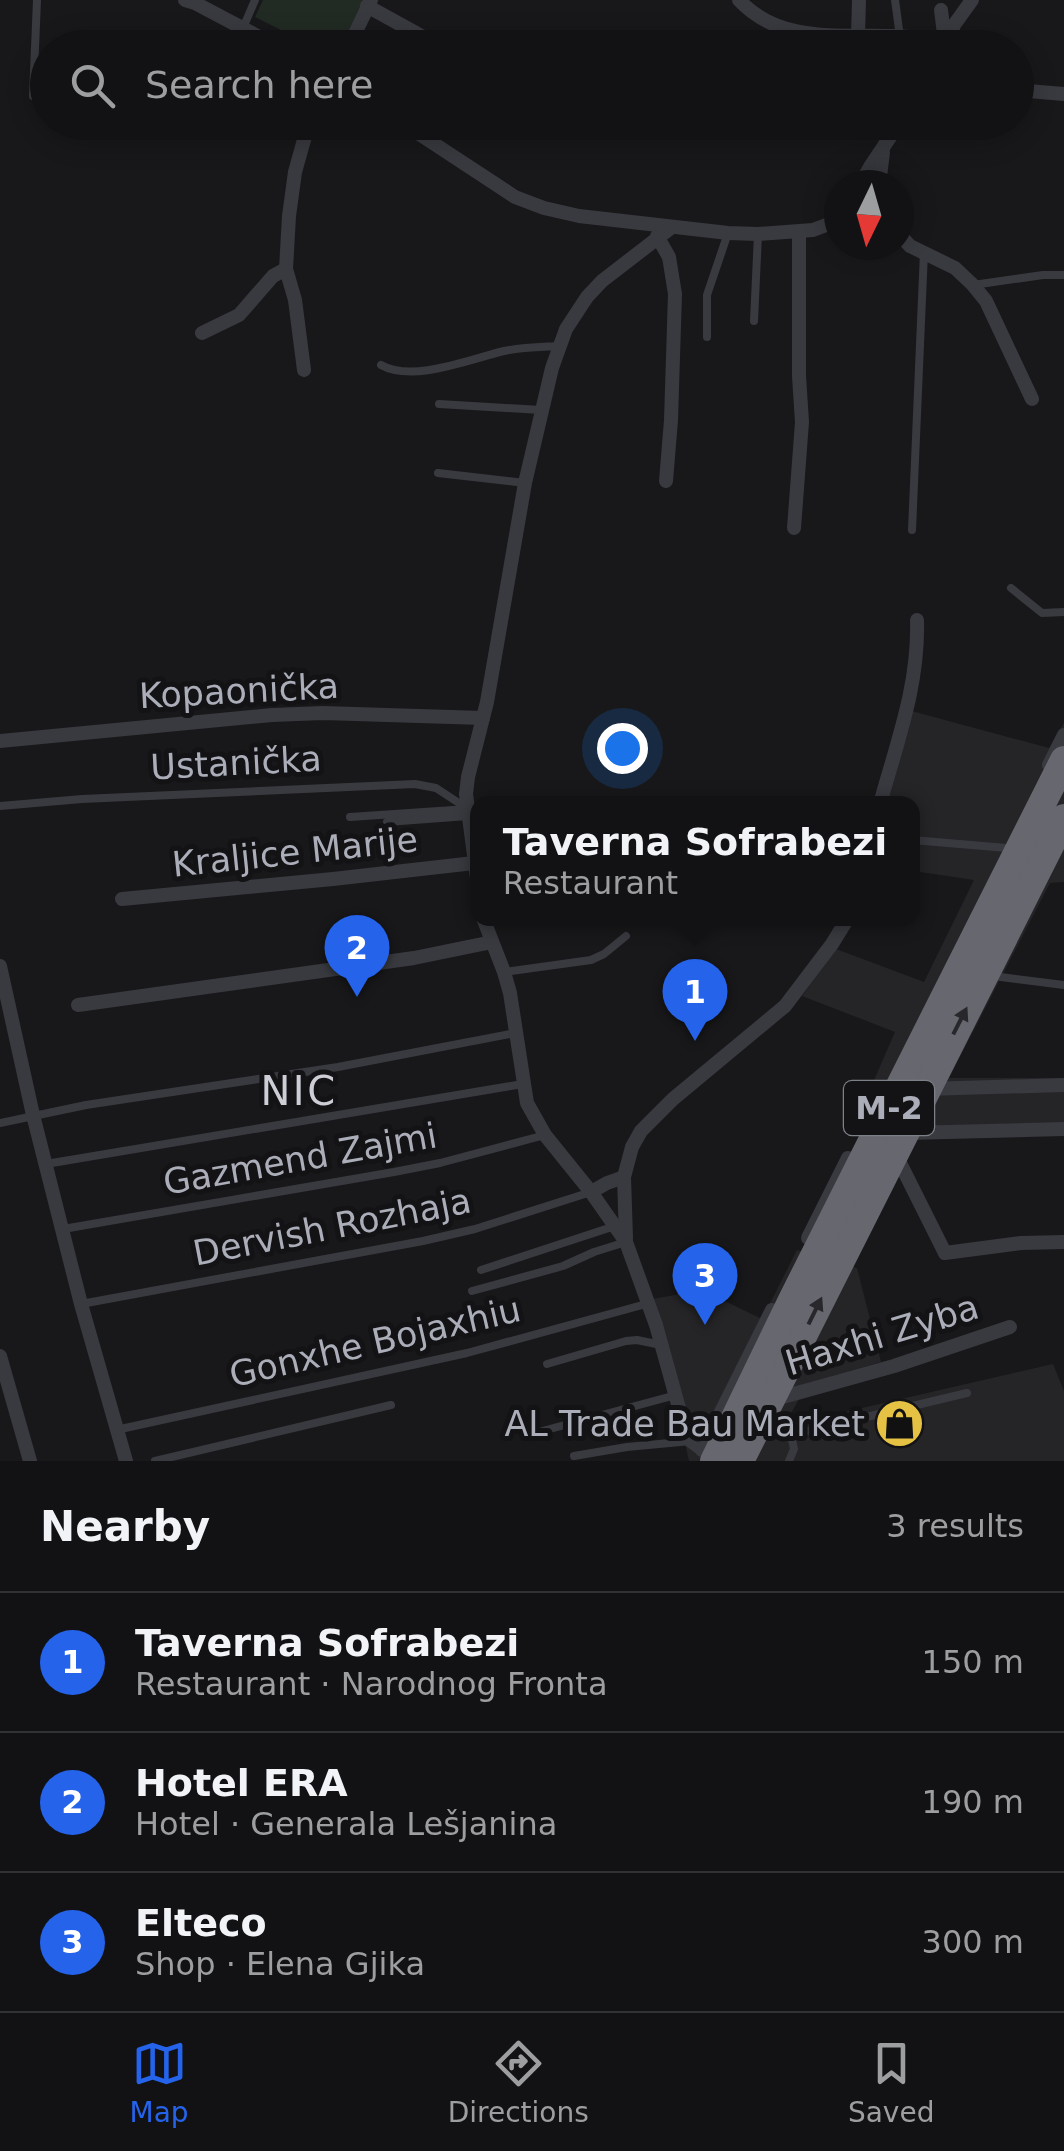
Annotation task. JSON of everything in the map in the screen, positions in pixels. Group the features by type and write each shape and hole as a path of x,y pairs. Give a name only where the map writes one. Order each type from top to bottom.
{"highway":[{"name":"M-2","path":"712,1454 1064,760"},
{"name":"M-2","path":"712,1454 754,1432 1064,818"}],"street":[{"path":"739,0 763,20 787,30"},
{"path":"952,30 972,0"},
{"path":"192,1 247,30"},
{"path":"356,30 369,3 413,30"},
{"path":"857,3 858,30"},
{"path":"941,10 944,30"},
{"path":"1034,92 1064,94"},
{"path":"304,140 294,172 286,269 295,300 304,370"},
{"path":"429,140 516,196 579,216 728,233 798,232 824,225"},
{"path":"868,170 888,140"},
{"path":"881,170 884,147"},
{"path":"470,830 468,776 483,718 525,482 559,346 587,297 672,227"},
{"path":"794,528 802,422 798,232"},
{"path":"658,236 669,257 675,294 672,420 666,481"},
{"path":"914,248 955,268 974,285 1032,399"},
{"path":"202,333 238,315 273,276 286,269"},
{"path":"882,796 910,700 917,620"},
{"name":"Kopaonička","path":"0,741 272,715 483,718"},
{"path":"843,926 785,1006 672,1099 641,1131 624,1177 626,1242 662,1344 684,1426 712,1454 830,1193 1064,734"},
{"name":"Kraljice Marije","path":"122,899 470,863"},
{"path":"487,926 504,972 527,1103 545,1135 626,1242"},
{"path":"78,1005 414,958 492,942"},
{"path":"0,966 33,1116 126,1461"},
{"path":"926,1089 1064,1085"},
{"path":"1064,1129 900,1143 945,1253 1042,1241 1064,1242"},
{"path":"591,1192 624,1177"},
{"name":"Haxhi Zyba","path":"771,1400 894,1366 1010,1327"},
{"path":"0,1356 30,1461"}],"lane":[{"path":"35,30 37,0"},
{"path":"243,28 255,0"},
{"path":"895,0 899,30"},
{"path":"707,337 707,295 728,233"},
{"path":"754,321 758,234"},
{"path":"912,530 924,252"},
{"path":"974,285 1064,275"},
{"path":"380,364 417,371 508,350 559,346"},
{"path":"439,404 542,410"},
{"path":"438,472 525,482"},
{"path":"1011,588 1035,610 1064,612"},
{"name":"Ustanička","path":"0,806 415,784 436,788 468,813"},
{"path":"387,822 468,813"},
{"name":"Ustanička","path":"350,817 468,813"},
{"path":"920,841 1007,848"},
{"path":"504,972 591,960 626,936"},
{"path":"984,974 1064,985"},
{"path":"0,1124 86,1105 338,1067 515,1033"},
{"path":"46,1164 523,1084"},
{"name":"Gazmend Zajmi","path":"63,1229 394,1172 545,1135"},
{"name":"Dervish Rozhaja","path":"81,1304 423,1241 591,1192"},
{"path":"481,1270 615,1226"},
{"path":"472,1292 563,1266 626,1242"},
{"name":"Gonxhe Bojaxhiu","path":"115,1430 467,1353 646,1304"},
{"path":"548,1364 626,1340 662,1344"},
{"path":"754,1432 791,1435 967,1393"},
{"path":"536,1433 677,1395"},
{"path":"155,1461 391,1404"},
{"path":"791,1435 797,1461"},
{"path":"574,1456 627,1447 712,1454"},
{"path":"788,1461 794,1450"}],"shaded area":[{"path":"263,0 364,0 349,30 281,30 255,17"},
{"path":"908,710 1049,748 1064,723 1064,882 1050,883 949,1078 1064,1078 1064,1123 926,1130 864,1103 895,1032 802,996 836,949 924,982 974,880 920,872 920,796 882,796"},
{"path":"797,1250 857,1268 881,1362 808,1383 784,1426 1053,1364 1064,1391 1064,1461 689,1461 653,1299 702,1290 762,1319"}],"place":[{"name":"Hotel ERA","path":"357,997"},
{"name":"Taverna Sofrabezi","path":"695,1041"},
{"name":"Elteco","path":"705,1325"},
{"name":"AL Trade Bau Market","path":"900,1424"}],"district":[{"name":"NIC","path":"299,1091"}]}
